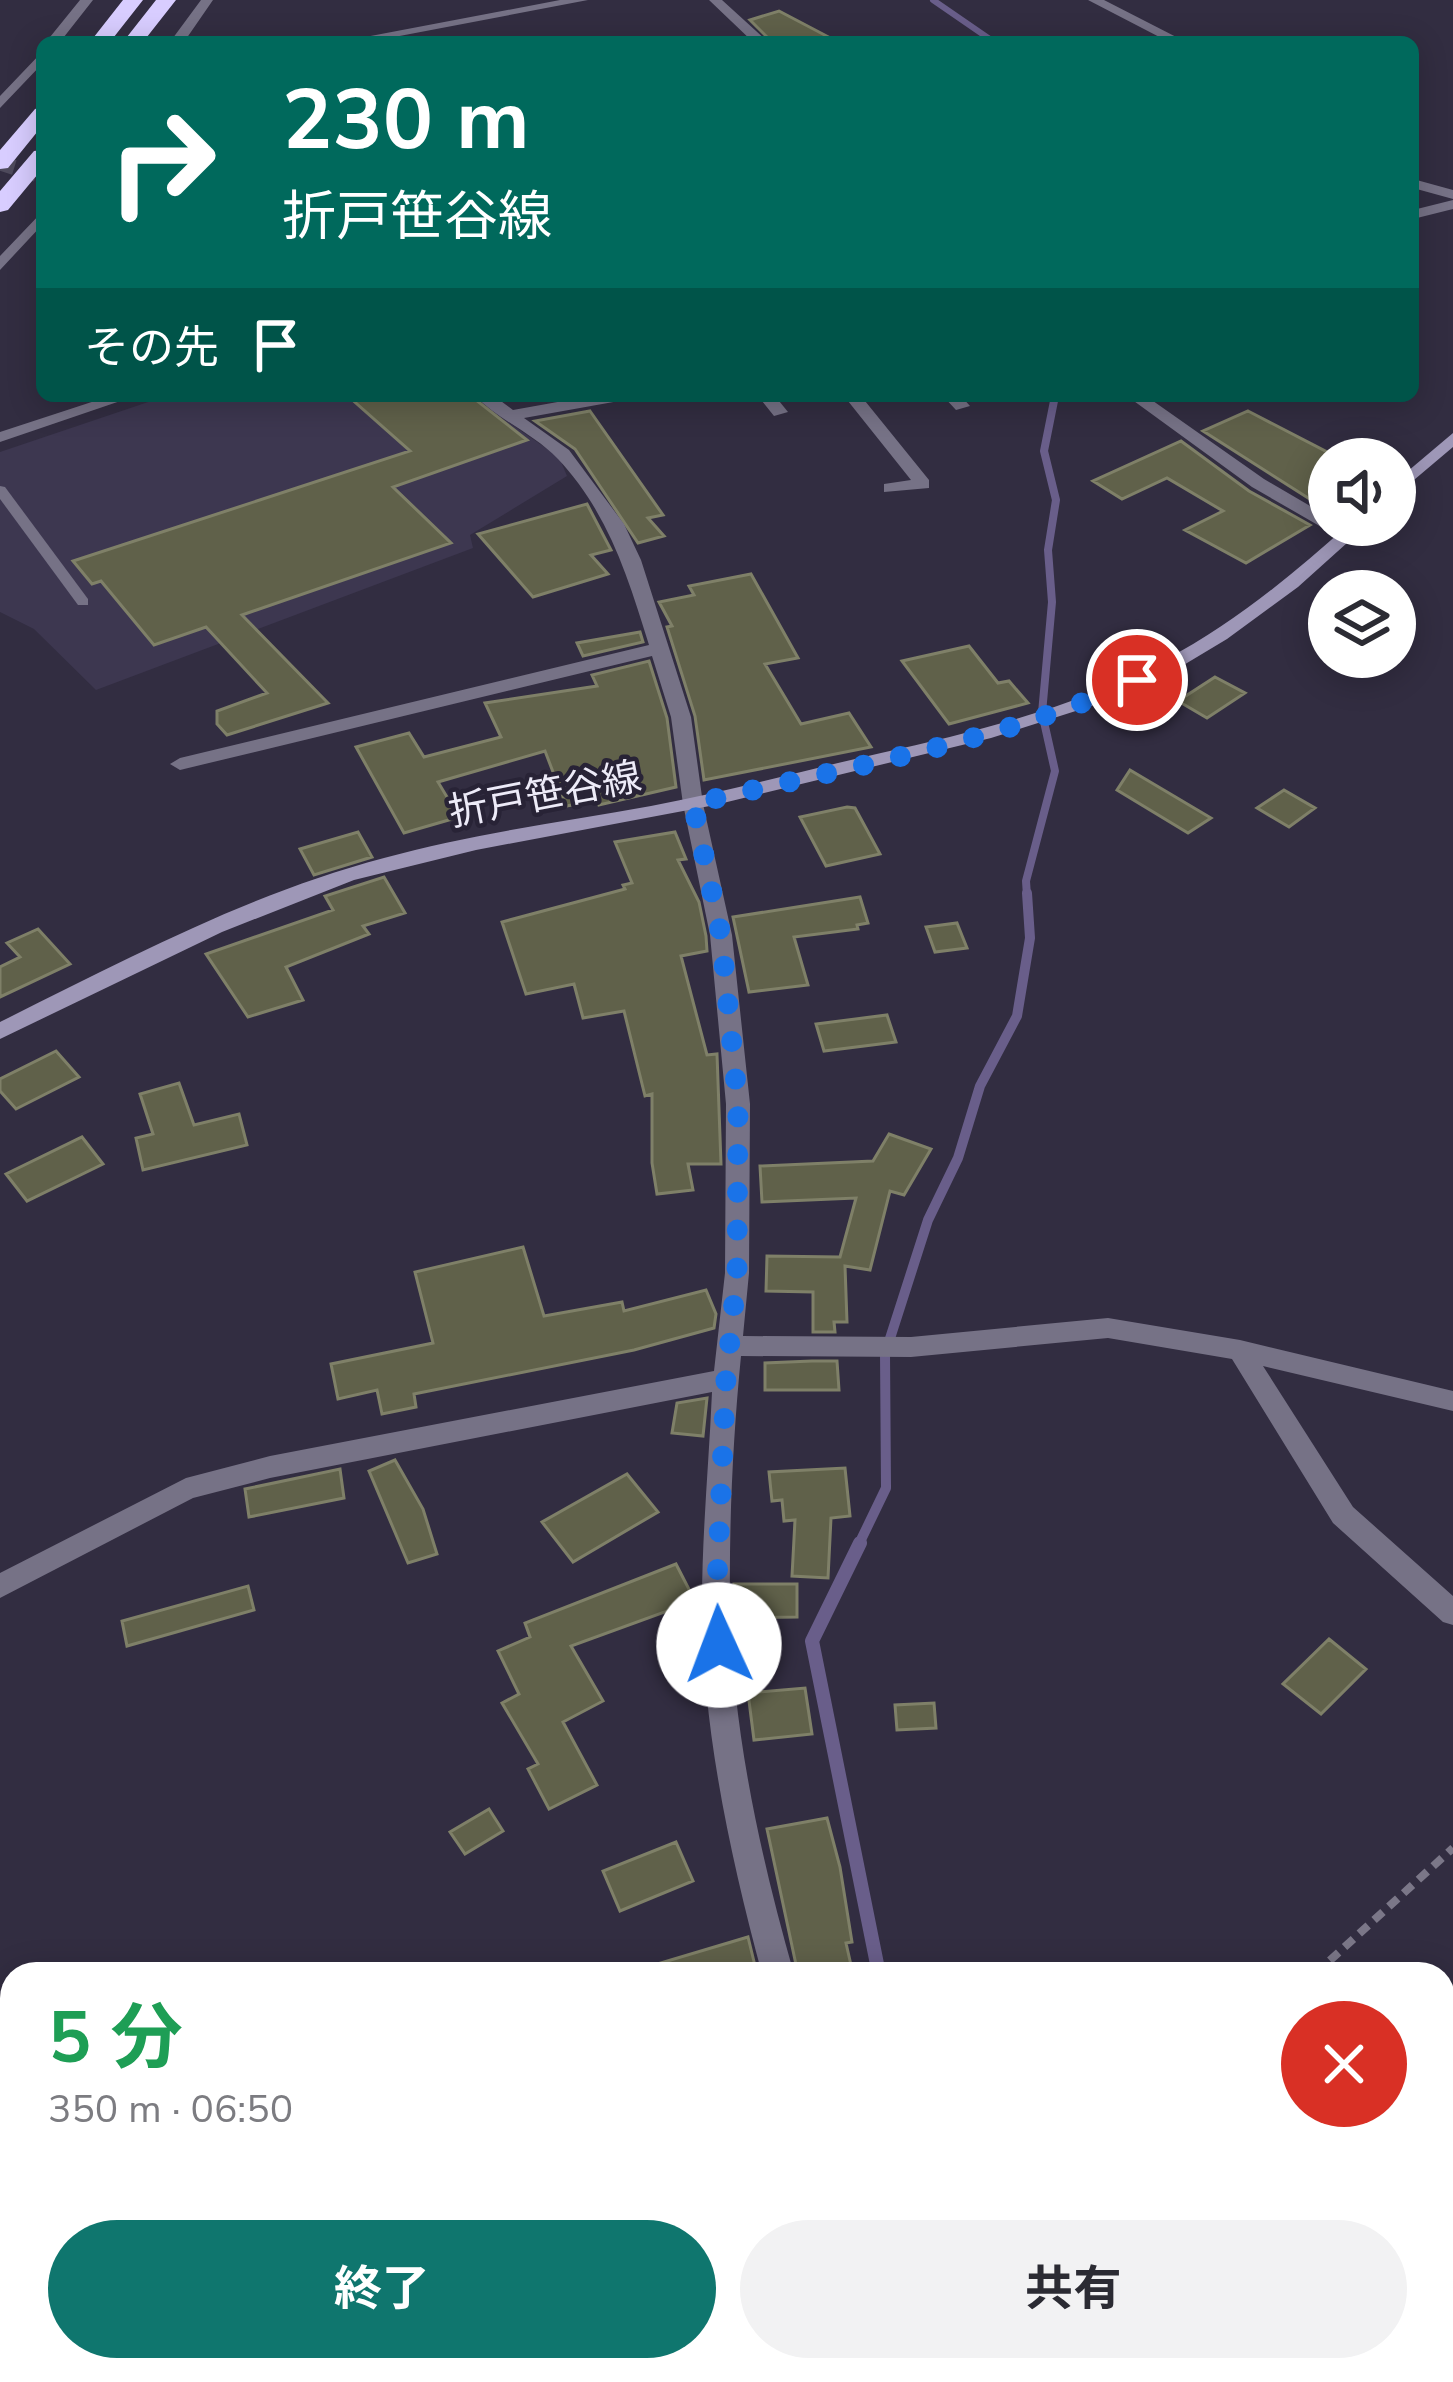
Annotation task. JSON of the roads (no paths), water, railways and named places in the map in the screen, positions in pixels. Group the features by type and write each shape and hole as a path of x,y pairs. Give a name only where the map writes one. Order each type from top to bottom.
{"highway":[{"path":"105,36 133,0"},
{"path":"138,36 166,0"},
{"path":"0,163 36,120"},
{"path":"0,205 36,173"}],"main road":[{"path":"1416,472 1453,438"},
{"name":"折戸笹谷線","path":"0,1030 231,921 345,876 464,845 693,804 929,748 1106,694 1229,630 1303,575 1327,546"}],"street":[{"path":"58,36 87,0"},
{"path":"181,36 207,0"},
{"path":"380,36 582,0"},
{"path":"715,0 754,36"},
{"path":"1094,0 1167,36"},
{"path":"0,104 36,63"},
{"path":"1419,186 1453,200"},
{"path":"1419,213 1453,200"},
{"path":"0,265 36,224"},
{"path":"0,437 108,402"},
{"path":"492,402 563,454 615,524 632,560 681,717 693,804 721,935 738,1104 737,1273 726,1379 716,1605 725,1724 753,1882 775,1962"},
{"path":"511,415 585,402"},
{"path":"771,402 780,412"},
{"path":"857,402 923,484 890,488"},
{"path":"1143,402 1258,483 1308,509"},
{"path":"180,764 661,648"},
{"path":"730,1346 910,1347 1108,1328 1240,1350 1453,1401"},
{"path":"1240,1350 1343,1515 1453,1613"},
{"path":"0,1586 186,1489 270,1468 726,1379"}],"lane":[{"path":"0,490 83,602"}],"waterway":[{"path":"933,0 985,36"},
{"path":"1027,896 1026,881 1055,771 1042,713 1052,602 1048,550 1056,500 1044,451 1054,402"},
{"path":"858,1546 886,1488 885,1354 928,1220 958,1158 980,1086 1017,1016 1030,938 1027,893"},
{"path":"860,1543 812,1641 877,1962"}],"tunnel":[{"path":"0,163 36,174"}]}
